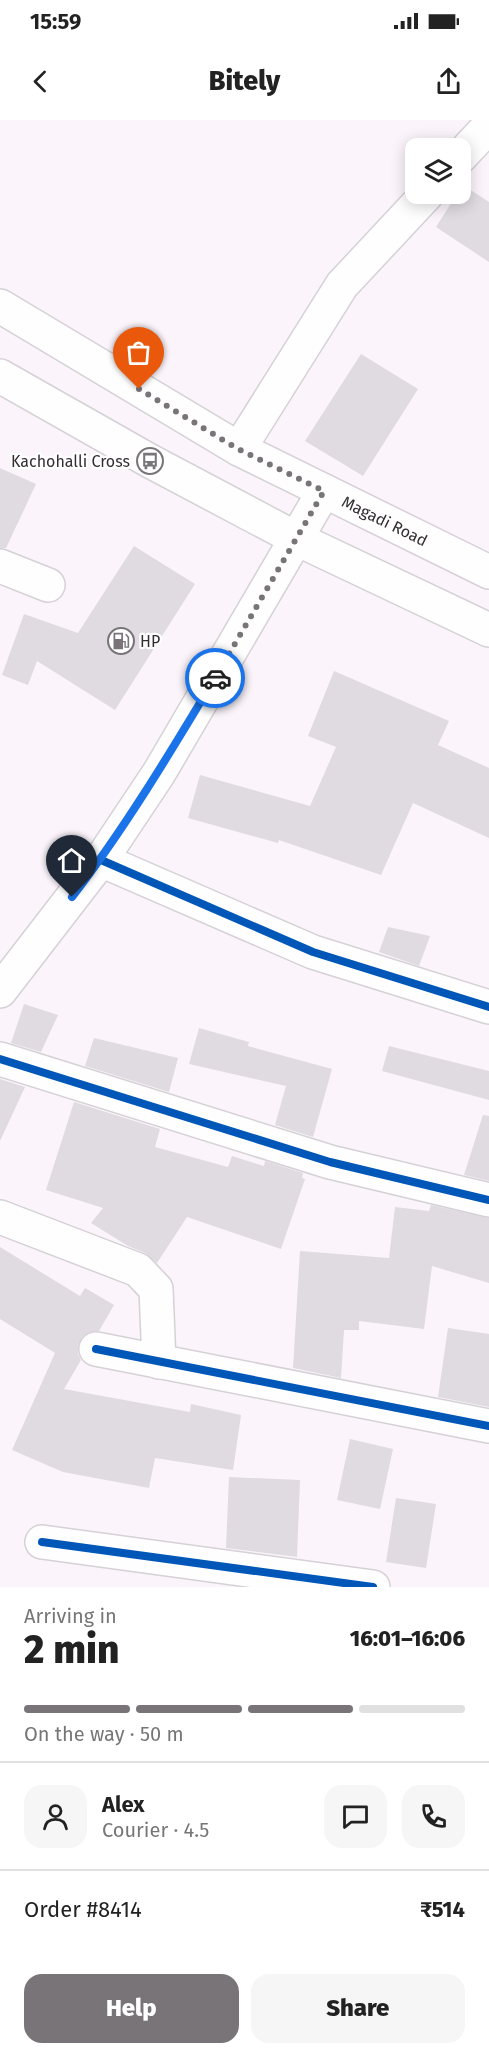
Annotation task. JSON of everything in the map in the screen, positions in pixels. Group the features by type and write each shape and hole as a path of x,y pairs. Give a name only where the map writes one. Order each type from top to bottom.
{"street":[{"path":"471,145 489,126"},
{"path":"238,449 342,285 418,204"},
{"name":"Magadi Road","path":"0,306 238,449 489,572"},
{"path":"0,376 150,461 297,538 489,630"},
{"path":"0,991 101,860 159,773 324,491"},
{"path":"0,566 48,585"},
{"path":"101,860 313,952 489,1007"},
{"path":"0,1059 330,1162 489,1200"},
{"path":"0,1217 138,1270 156,1289 159,1362"},
{"path":"96,1349 489,1426"},
{"path":"42,1542 373,1587"}],"building":[{"path":"471,190 489,202 489,262 436,227 451,204 471,204"},
{"path":"361,354 418,389 363,476 305,441"},
{"path":"0,468 36,484 6,548 0,548"},
{"path":"134,546 195,584 115,710 37,661 28,685 2,675 24,614 78,633"},
{"path":"334,671 449,721 438,745 489,768 489,838 413,803 381,875 279,840 278,843 188,818 200,775 310,806 336,747 308,736"},
{"path":"388,927 430,936 419,966 379,952"},
{"path":"24,1004 58,1015 41,1052 11,1043"},
{"path":"199,1028 249,1042 248,1046 332,1069 313,1137 275,1125 286,1086 189,1064"},
{"path":"94,1038 178,1058 169,1092 85,1066"},
{"path":"389,1046 489,1071 489,1100 382,1071"},
{"path":"0,1079 25,1087 0,1141"},
{"path":"74,1102 160,1129 155,1147 228,1167 232,1156 264,1166 265,1161 303,1173 302,1178 305,1179 281,1249 187,1217 157,1263 145,1253 128,1246 91,1223 103,1208 46,1190"},
{"path":"483,1115 489,1116 489,1181 464,1175"},
{"path":"431,1205 489,1218 489,1283 432,1266 424,1329 359,1321 359,1330 344,1330 341,1378 293,1368 300,1251 389,1258 395,1207 429,1211"},
{"path":"0,1247 80,1296 85,1288 114,1305 99,1331 89,1332 82,1337 78,1346 81,1360 64,1389 190,1412 191,1404 241,1415 233,1470 155,1458 149,1488 63,1472 12,1450 55,1353 0,1319"},
{"path":"448,1328 489,1334 489,1407 438,1397"},
{"path":"350,1439 393,1449 380,1509 337,1500"},
{"path":"229,1477 300,1480 297,1557 226,1548"},
{"path":"396,1498 436,1504 426,1568 386,1562"}],"cycle path":[{"path":"101,860 313,952 489,1007"},
{"path":"0,1059 330,1162 489,1200"},
{"path":"96,1349 489,1426"},
{"path":"42,1542 373,1587"}],"way so far":[{"path":"139,389 238,449 324,491 215,678"}],"place":[{"name":"Kachohalli Cross","path":"150,461"},
{"name":"HP","path":"121,641"}],"route":[{"path":"72,897 101,860 159,773 215,678"}]}
